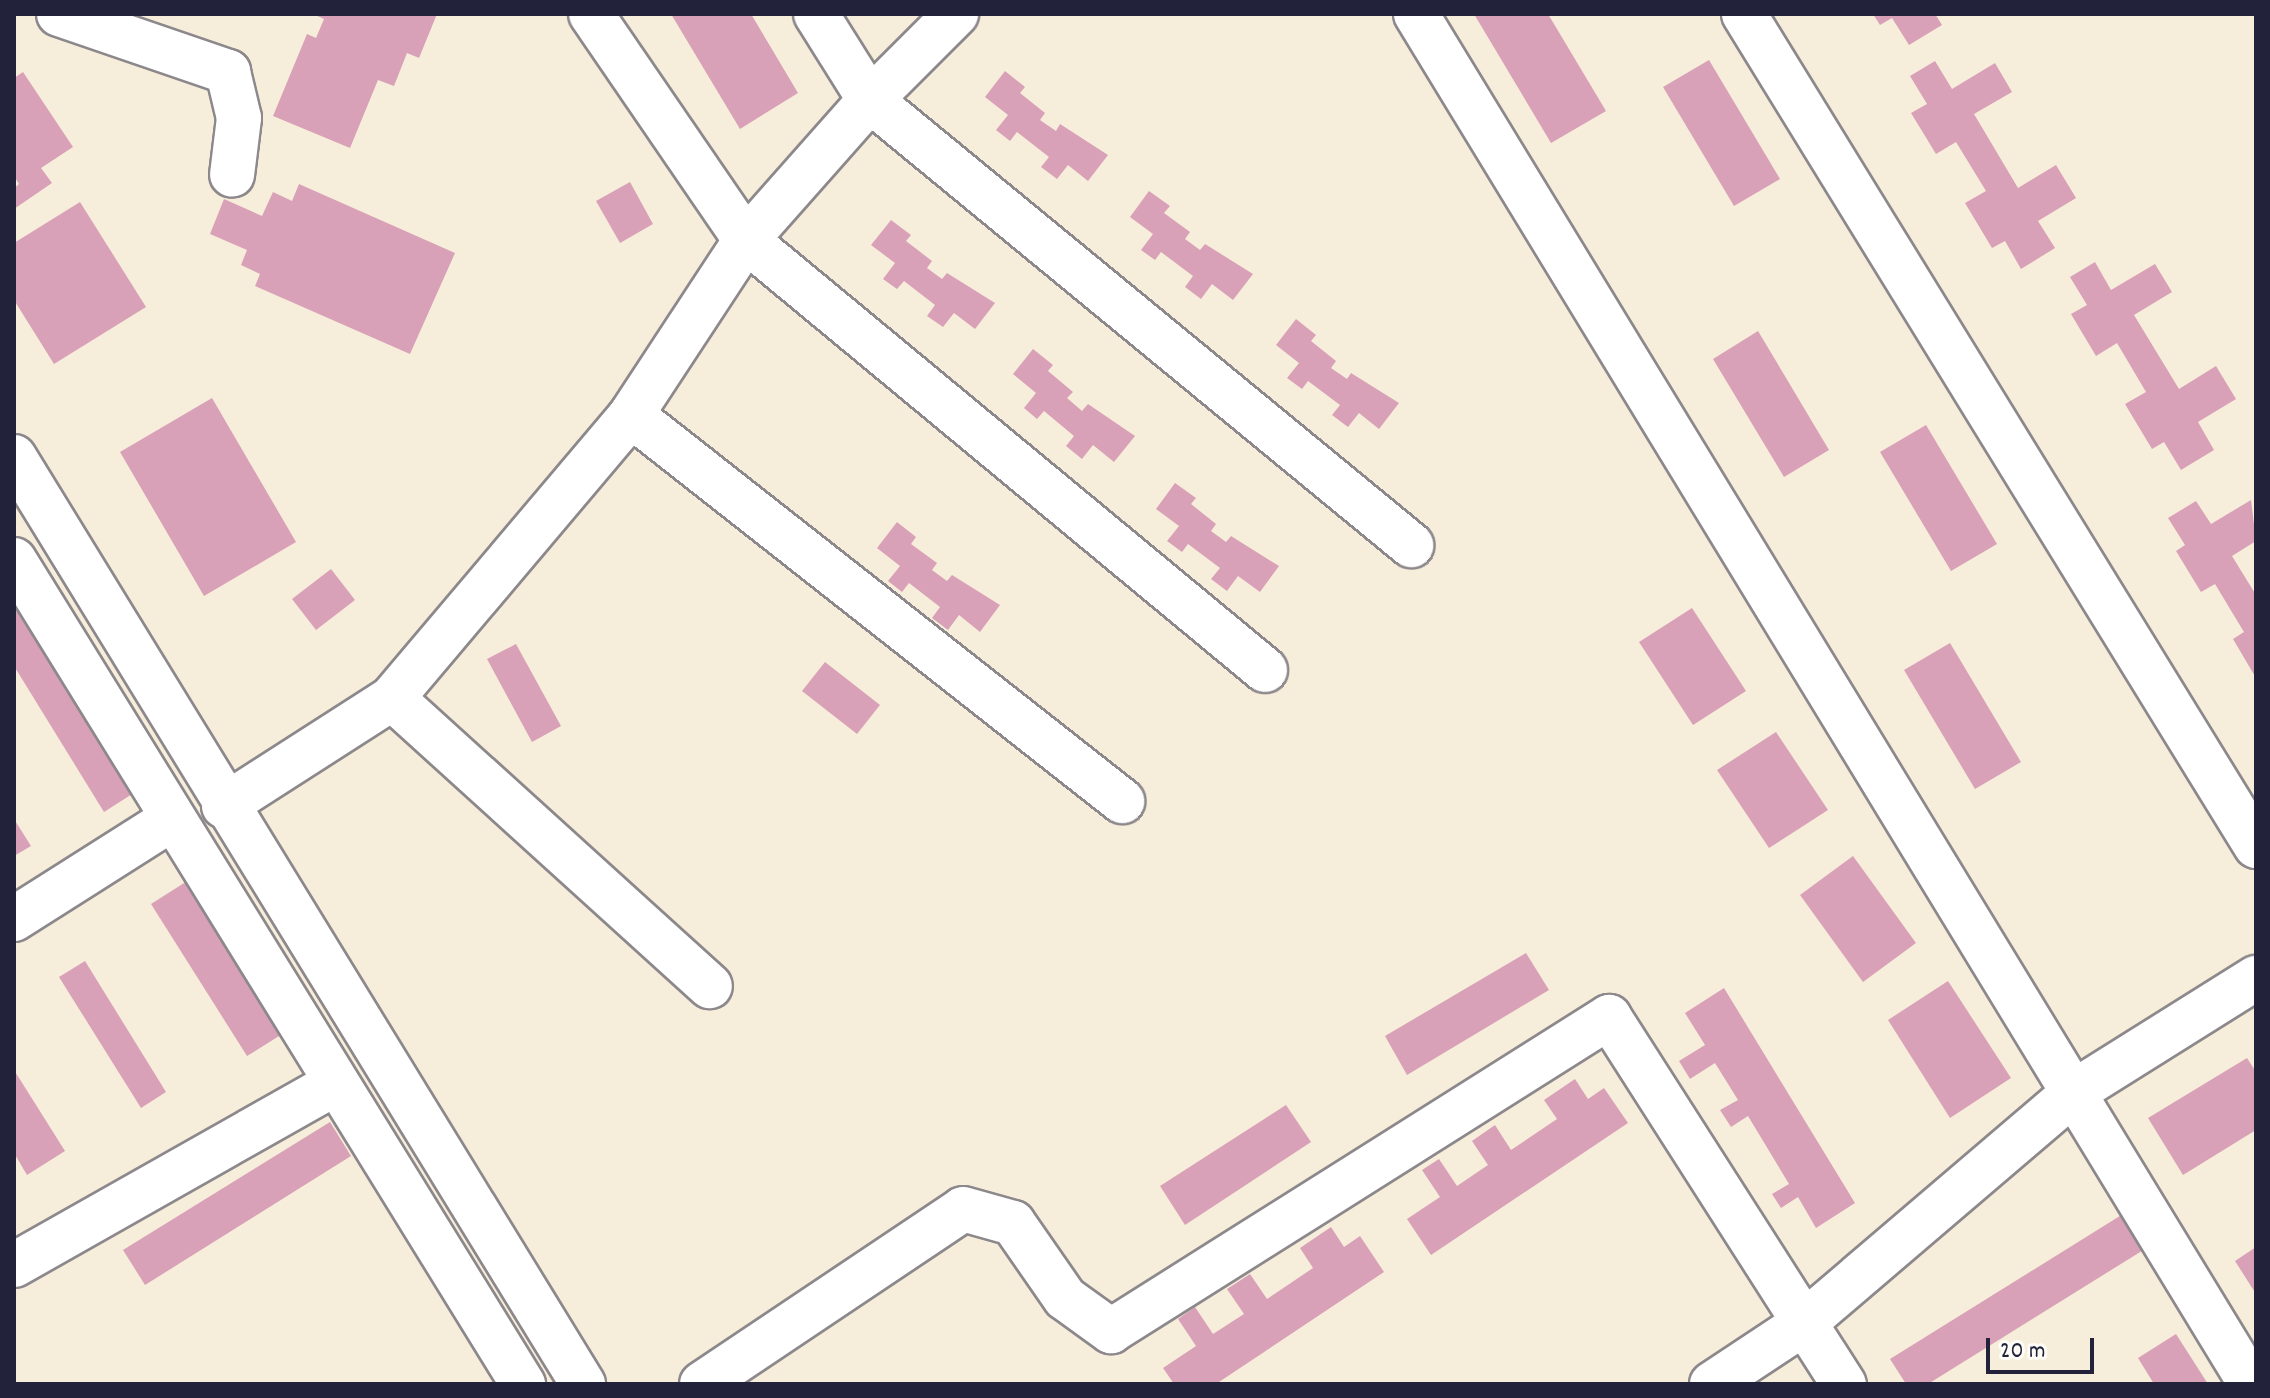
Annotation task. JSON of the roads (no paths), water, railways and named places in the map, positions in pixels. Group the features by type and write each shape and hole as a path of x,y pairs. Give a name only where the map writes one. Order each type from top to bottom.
{"street":[{"path":"59,14 228,72 239,118 232,175"},
{"path":"591,14 746,240 1265,670"},
{"path":"816,14 870,100 1411,545"},
{"path":"224,806 392,698 631,415 746,240 870,100 956,14"},
{"path":"1744,14 2256,846"},
{"path":"1414,22 2251,1384"},
{"path":"631,415 1122,801"},
{"path":"14,457 224,806 583,1384"},
{"path":"14,560 334,1084 523,1384"},
{"path":"392,698 710,986"},
{"path":"14,919 173,818"},
{"path":"1712,1384 1804,1323 2074,1092 2256,978"},
{"path":"702,1384 963,1209 1013,1223 1065,1298 1111,1331 1609,1017 1844,1384"},
{"path":"14,1265 334,1084"}]}
